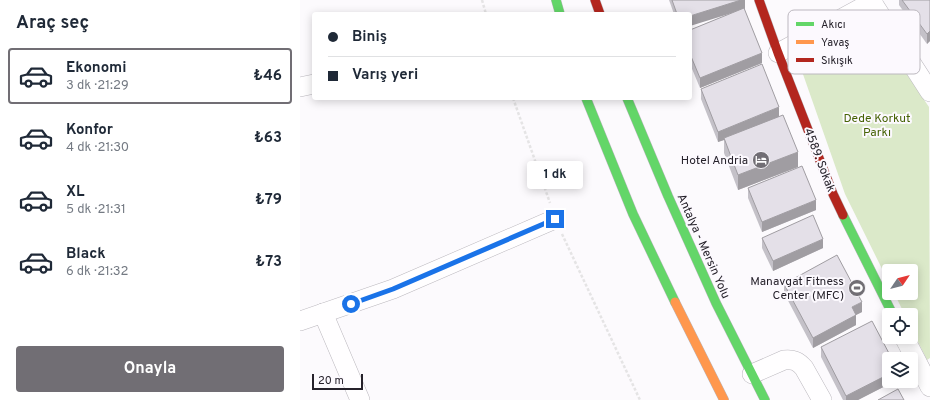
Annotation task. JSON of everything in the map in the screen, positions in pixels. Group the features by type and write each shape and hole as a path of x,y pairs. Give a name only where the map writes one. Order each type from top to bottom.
{"main road":[{"path":"556,0 559,12"},
{"path":"595,0 599,12"},
{"name":"4589. Sokak","path":"759,0 833,194 890,308"},
{"path":"587,100 633,214 678,309 724,400"},
{"name":"Antalya - Mersin Yolu","path":"628,100 668,196 716,303 765,400"}],"street":[{"path":"856,10 872,1 878,10"},
{"path":"778,53 788,47"},
{"path":"919,74 930,92"},
{"path":"300,87 312,84"},
{"path":"300,321 393,289 555,219"},
{"path":"323,313 360,400"},
{"path":"908,344 928,379"},
{"path":"752,374 784,360 795,360 804,368 822,400"}],"path":[{"path":"482,0 485,12"},
{"path":"514,100 555,219 640,400"}],"green space":[{"name":"Dede Korkut Parkı","path":"803,74 907,74 929,107 930,358 927,360 918,342 918,308 902,308 898,300 918,300 918,264 882,264 882,269 845,194"}],"building":[{"path":"672,0 741,0 692,15 692,12 676,12"},
{"path":"902,0 930,0 930,31 927,34 920,24 920,10 909,10"},
{"path":"744,8 762,53 700,78 692,59 692,29"},
{"path":"762,64 779,107 718,132 701,89"},
{"path":"783,115 798,152 738,175 724,138"},
{"path":"802,166 816,200 762,222 748,188"},
{"path":"813,215 823,239 773,261 762,238"},
{"path":"837,255 862,302 852,307 856,315 813,338 784,284"},
{"path":"872,321 882,340 882,344 884,344 888,352 882,352 882,378 846,396 821,347"},
{"path":"898,389 904,400 878,400"}],"traffic: fast":[{"path":"556,0 559,12"},
{"path":"587,100 633,214 675,302"},
{"path":"628,100 668,196 716,303 765,400"},
{"path":"843,215 890,308"}],"traffic: slow":[{"path":"675,302 724,400"}],"traffic: jam":[{"path":"595,0 599,12"},
{"path":"759,0 833,194 843,215"}],"place":[{"name":"Hotel Andria","path":"761,160"},
{"name":"Manavgat Fitness Center (MFC)","path":"857,288"}],"route":[{"path":"351,304 393,289 555,219"}]}
